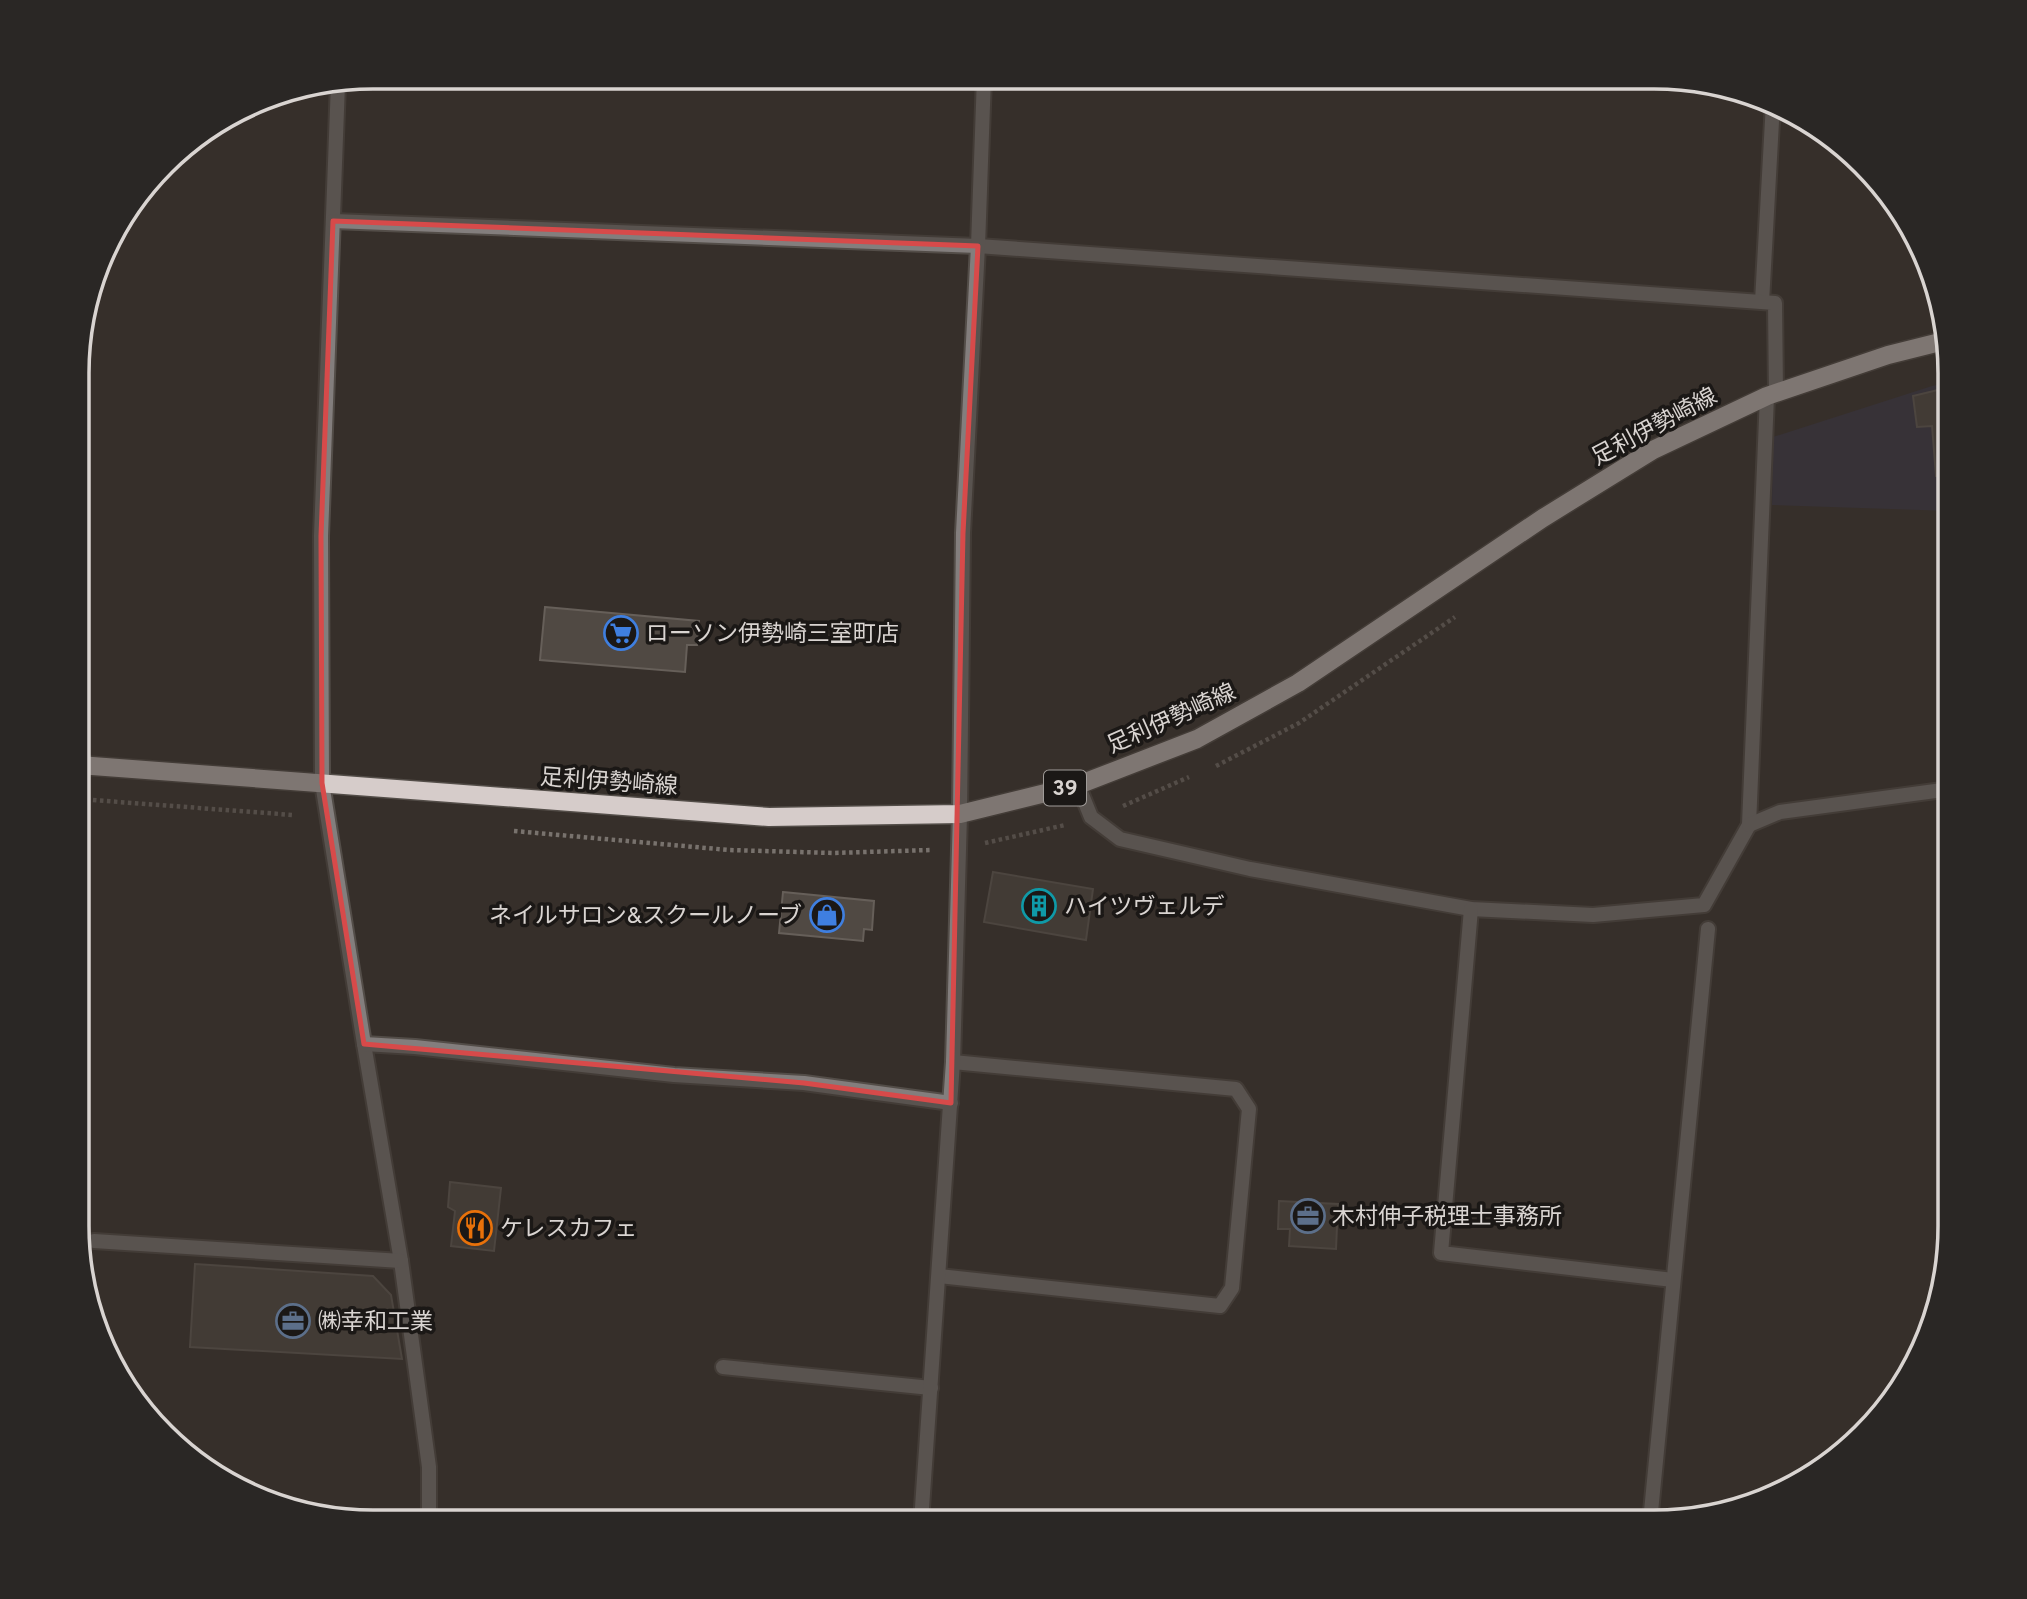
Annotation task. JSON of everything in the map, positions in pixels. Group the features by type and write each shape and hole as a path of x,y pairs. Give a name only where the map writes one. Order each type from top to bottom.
{"main road":[{"name":"足利伊勢崎線","path":"89,766 769,817 960,814 1078,785 1197,739 1298,683 1543,518 1653,450 1771,395 1888,355 1936,343"}],"street":[{"path":"922,1510 953,1062 960,814 963,533 984,89"},
{"path":"338,92 321,536 322,783 363,1044 401,1261 429,1467 429,1510"},
{"path":"1762,302 1772,116"},
{"path":"333,221 978,246 1775,303 1749,825 1704,905 1593,915 1471,909 1250,869 1120,839 1091,817 1078,785"},
{"path":"1749,825 1780,812 1938,791"},
{"path":"1471,909 1441,1253 1673,1280"},
{"path":"1651,1510 1708,929"},
{"path":"363,1044 415,1047 674,1075 804,1083 951,1103"},
{"path":"939,1276 1220,1306 1232,1288 1249,1108 1236,1089 953,1062"},
{"path":"94,1241 401,1261"},
{"path":"723,1367 931,1388"}],"path":[{"path":"89,800 293,815"},
{"path":"977,844 1052,830 1075,822"}],"highlighted area":[{"path":"333,221 978,246 963,533 951,1103 804,1083 364,1044 322,783 321,536"}],"shaded area":[{"path":"1938,385 1938,511 1772,505 1773,437"}],"building":[{"path":"1938,390 1938,476 1932,426 1917,427 1913,396"},
{"name":"ローソン伊勢崎三室町店","path":"545,607 699,621 697,645 687,645 685,672 540,660"},
{"name":"ハイツヴェルデ","path":"993,872 1093,889 1086,940 984,922"},
{"name":"ネイルサロン&スクールノーブ","path":"783,892 874,901 872,930 864,929 863,941 779,933"},
{"name":"ケレスカフェ","path":"450,1182 501,1188 494,1251 451,1246 455,1211 448,1207"},
{"name":"木村伸子税理士事務所","path":"1279,1201 1338,1204 1336,1249 1289,1246 1290,1229 1278,1229"},
{"name":"㈱幸和工業","path":"195,1264 373,1276 391,1295 402,1359 190,1347"}],"place":[{"name":"ローソン伊勢崎三室町店","path":"621,633"},
{"name":"ハイツヴェルデ","path":"1039,906"},
{"name":"ネイルサロン&スクールノーブ","path":"827,915"},
{"name":"木村伸子税理士事務所","path":"1308,1216"},
{"name":"ケレスカフェ","path":"475,1228"},
{"name":"㈱幸和工業","path":"293,1321"}]}
